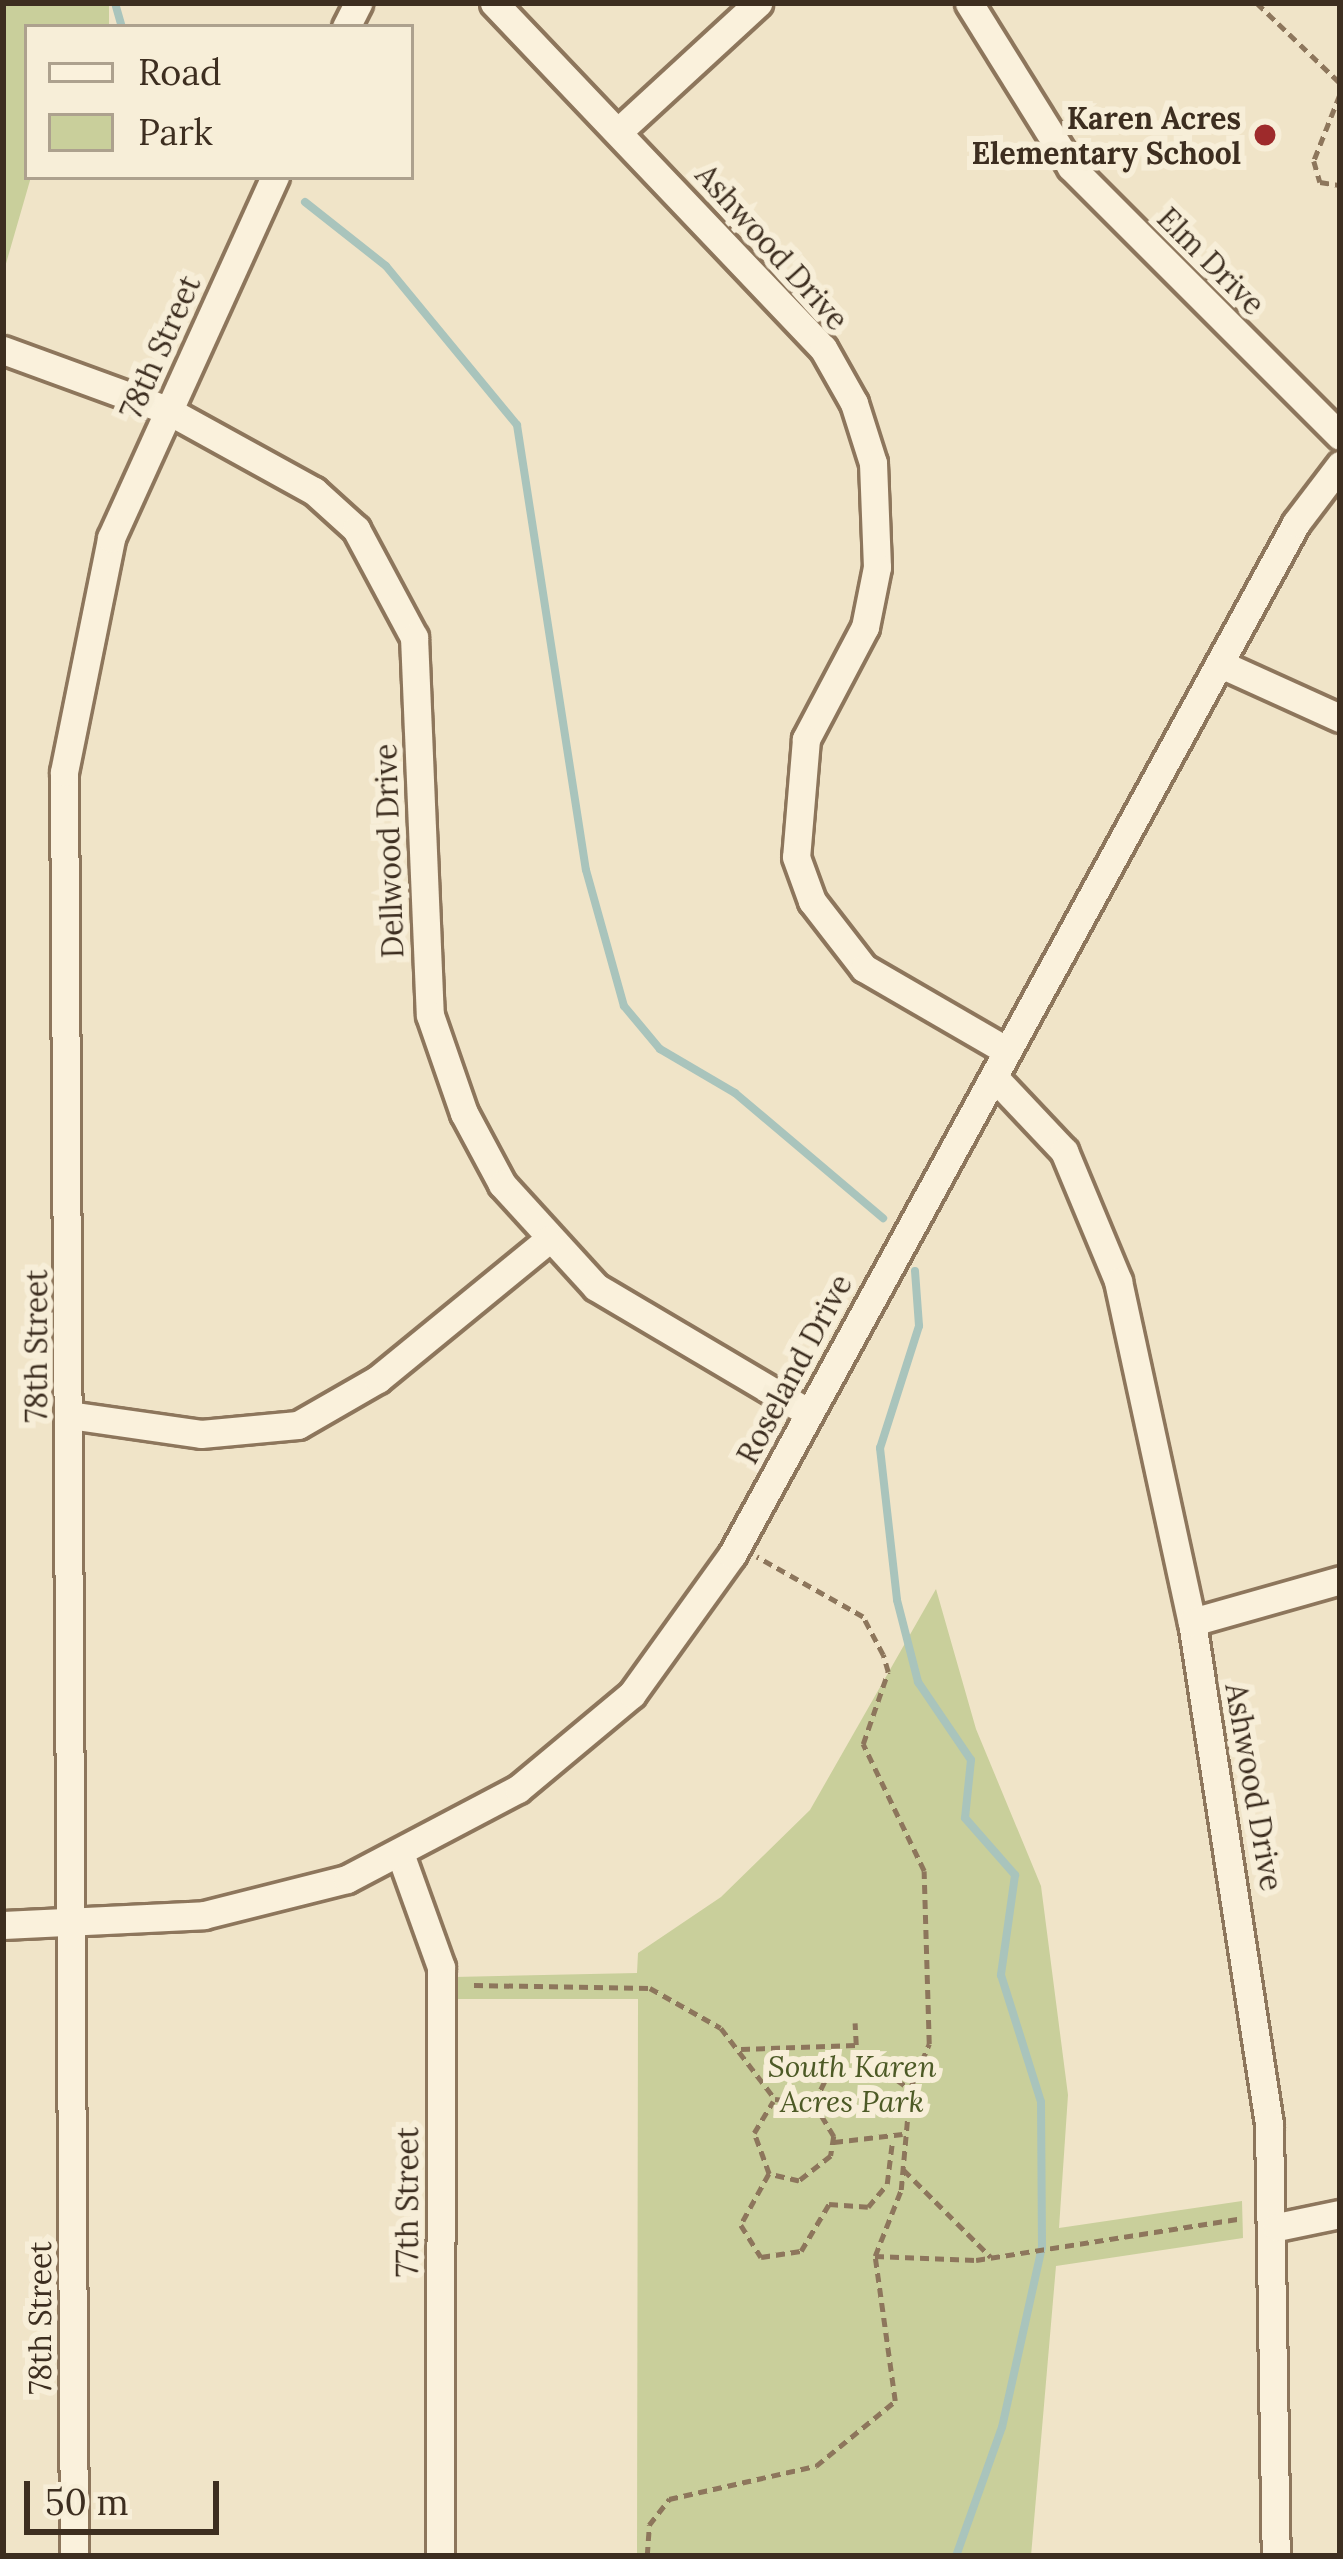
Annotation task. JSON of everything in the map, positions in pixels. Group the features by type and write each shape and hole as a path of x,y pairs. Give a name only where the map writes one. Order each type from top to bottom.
{"street":[{"name":"Ashwood Drive","path":"494,3 823,348 873,463 880,526 865,626 806,739 793,791 791,834 812,901 878,979 1007,1051"},
{"path":"620,130 758,3"},
{"name":"Elm Drive","path":"969,3 1071,167 1340,436"},
{"name":"78th Street","path":"74,2556 69,1415 72,692 111,538 274,180"},
{"name":"Dellwood Drive","path":"3,350 166,410 314,490 388,575 414,637 430,1015 464,1113 548,1240 630,1313 807,1412"},
{"name":"Roseland Drive","path":"3,1925 72,1923 276,1901 401,1856 518,1789 632,1694 710,1592 1223,665 1296,523 1340,465"},
{"path":"1223,665 1340,718"},
{"name":"Ashwood Drive","path":"994,1077 1064,1150 1112,1263 1192,1622 1256,2006 1277,2227 1276,2556"},
{"path":"69,1415 201,1434 298,1425 378,1379 548,1240"},
{"path":"1192,1622 1340,1580"},
{"name":"77th Street","path":"401,1856 441,1967 440,2556"},
{"path":"1277,2227 1340,2213"}],"path":[{"path":"1257,3 1340,83"},
{"path":"1340,94 1315,161 1320,182 1340,185"},
{"path":"646,2556 649,2524 669,2499 816,2466 889,2414 896,2384 875,2256 904,2170 910,2089 929,2044 934,1983 921,1853 863,1744 888,1672 863,1617 756,1557"},
{"path":"474,1984 650,1988 741,2049 775,2099 814,2103"},
{"path":"855,2023 860,2054 910,2089"},
{"path":"741,2049 856,2045"},
{"path":"814,2103 860,2054"},
{"path":"775,2099 754,2133 770,2174 742,2236 760,2257 791,2257 818,2210 855,2211 879,2197 892,2143 904,2133"},
{"path":"814,2103 833,2142"},
{"path":"770,2174 812,2177 833,2142"},
{"path":"833,2142 892,2143"},
{"path":"904,2170 995,2257"},
{"path":"875,2256 995,2257 1239,2219"}],"green space":[{"path":"3,3 109,3 109,24 24,24 24,180 30,180 3,274"},
{"name":"South Karen Acres Park","path":"936,1589 976,1729 1041,1886 1068,2095 1059,2228 1242,2201 1243,2238 1056,2266 1031,2556 637,2556 638,1999 454,1999 454,1977 637,1973 638,1953 721,1897 810,1810"}],"waterway":[{"path":"115,3 121,24"},
{"path":"305,202 386,266 517,425 586,870 624,1006 660,1049 735,1093 883,1218"},
{"path":"915,1271 919,1326 880,1448 897,1600 918,1682 971,1760 965,1818 1015,1875 1001,1975 1041,2102 1042,2247 1002,2427 956,2556"}],"place":[{"name":"Karen Acres Elementary School","path":"1265,135"}]}
